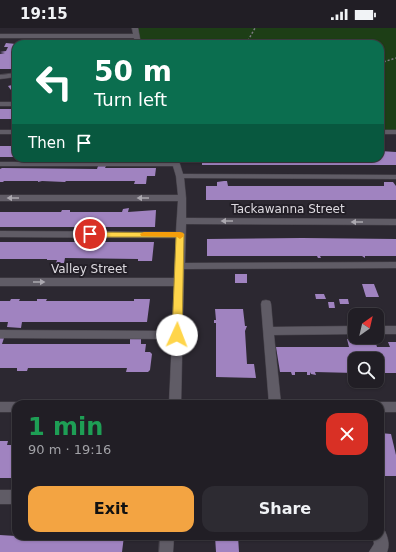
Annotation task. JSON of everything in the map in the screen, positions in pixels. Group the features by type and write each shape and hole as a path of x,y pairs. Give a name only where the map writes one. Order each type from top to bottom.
{"street":[{"path":"135,28 137,40"},
{"path":"0,36 136,36"},
{"path":"44,40 45,36"},
{"path":"0,77 12,76"},
{"path":"0,104 12,104"},
{"path":"0,132 12,132"},
{"path":"384,132 396,132"},
{"path":"0,164 117,162"},
{"path":"175,162 180,176 182,198 175,400"},
{"path":"180,176 396,176"},
{"path":"0,198 182,198"},
{"name":"Tackawanna Street","path":"181,221 396,222"},
{"path":"0,234 180,234"},
{"path":"180,266 396,265"},
{"name":"Valley Street","path":"0,282 178,282"},
{"path":"266,304 275,400"},
{"path":"268,331 348,330"},
{"path":"384,330 394,330"},
{"path":"0,334 177,335"},
{"path":"0,407 12,407"},
{"path":"384,408 396,408"},
{"path":"0,497 12,497"},
{"path":"166,552 167,540"},
{"path":"376,552 382,547 381,540"}],"path":[{"path":"248,40 255,28"},
{"path":"384,62 396,58"}],"green space":[{"path":"135,28 396,28 396,132 384,132 384,40 137,40"}],"building":[{"path":"6,43 12,44 11,69 0,69 0,54 5,53 0,52 6,51 8,47 4,47"},
{"path":"12,85 12,91 8,86"},
{"path":"0,109 12,109 12,119 0,119"},
{"path":"0,146 12,146 12,157 0,157"},
{"path":"384,151 396,152 396,165 202,165 202,162 384,162"},
{"path":"98,166 106,166 105,168 156,168 155,176 147,176 146,184 134,184 135,181 0,182 0,169 2,168 97,169"},
{"path":"227,181 228,186 384,186 384,182 393,182 396,186 396,200 206,200 206,186 217,186 217,182"},
{"path":"129,208 128,212 156,210 155,227 0,227 0,212 61,212 62,210 70,210 70,212 122,212 123,209"},
{"path":"207,239 396,239 396,256 365,256 365,258 362,256 320,256 321,258 318,258 317,256 207,256"},
{"path":"0,242 154,242 152,261 138,261 138,259 65,258 64,263 56,263 57,260 47,259 0,259"},
{"path":"235,274 247,274 247,283 235,283"},
{"path":"362,284 374,284 379,297 366,297"},
{"path":"315,294 324,294 326,299 316,299"},
{"path":"11,299 20,299 19,301 37,301 37,299 47,299 46,301 134,301 134,299 150,299 147,322 22,322 21,328 7,327 8,322 0,322 0,301 10,301"},
{"path":"339,299 348,299 349,304 340,304"},
{"path":"328,302 334,302 335,308 329,308"},
{"path":"215,309 243,309 245,326 247,326 245,331 247,364 254,364 256,378 216,377 216,323 214,323 214,320 216,320"},
{"path":"0,338 4,338 2,344 130,344 130,339 141,339 141,344 146,344 145,352 150,352 152,354 150,370 148,372 126,372 127,368 28,368 27,371 17,371 17,368 0,368"},
{"path":"388,342 396,342 396,373 384,373 384,352 348,352 348,373 315,372 316,375 311,374 310,372 310,375 307,375 307,372 295,372 295,375 292,375 291,372 280,372 276,347 349,347 348,344 376,344 377,347 390,347"},
{"path":"384,433 391,434 396,455 396,476 384,476"},
{"path":"0,441 8,441 7,445 12,445 12,478 0,478"},
{"path":"0,535 12,536 12,540 124,540 122,552 0,552"},
{"path":"215,540 238,540 239,552 216,552"}],"slow traffic":[{"path":"144,234 180,234 180,236"}],"route":[{"path":"90,234 180,234 177,335"}]}
